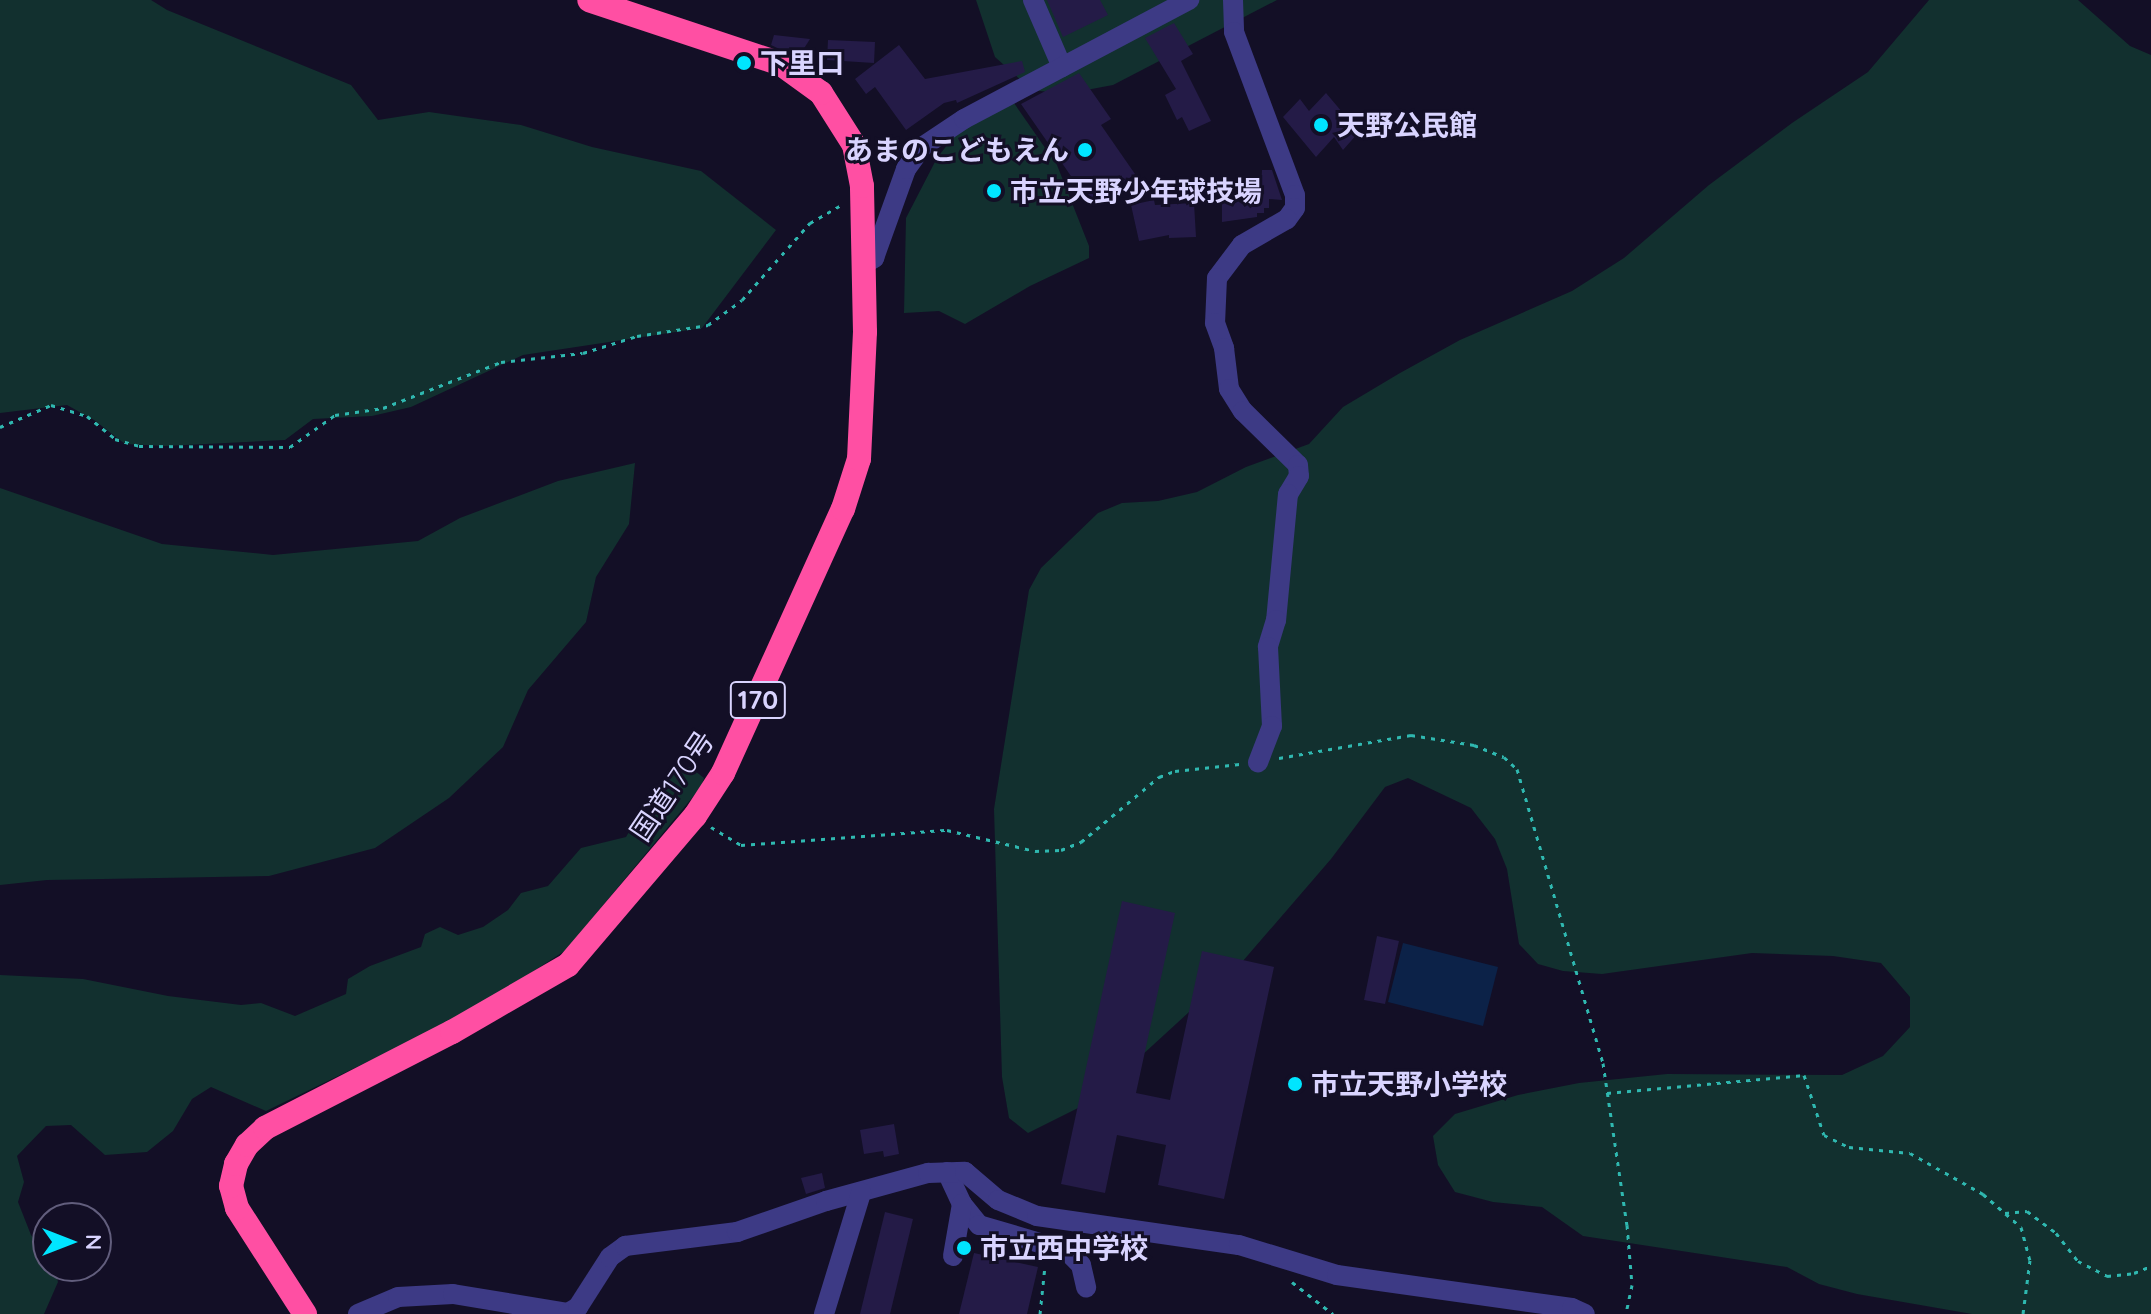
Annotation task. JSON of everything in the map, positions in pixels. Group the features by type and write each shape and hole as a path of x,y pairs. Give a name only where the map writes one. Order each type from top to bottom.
{"highway":[{"name":"国道170号","path":"305,1314 237,1208 231,1186 236,1164 247,1145 265,1128 452,1032 568,965 695,816 745,731 843,509 859,459 865,332 864,264 862,199 854,145 821,93 781,64 589,0"}],"street":[{"path":"1033,0 1062,67"},
{"path":"864,264 874,258 906,169 922,147 964,119 1189,0"},
{"path":"1233,0 1234,32 1295,195 1295,208 1287,219 1242,245 1217,278 1215,323 1224,348 1229,389 1243,411 1298,465 1299,476 1288,494 1276,620 1268,647 1272,726 1258,762"},
{"path":"947,1172 962,1204 979,1225 1067,1251 1081,1265 1086,1287"},
{"path":"358,1314 398,1297 453,1294 568,1313 578,1307 610,1257 625,1246 737,1232 826,1201 928,1173 965,1172 998,1200 1037,1216 1239,1245 1337,1275 1572,1308 1585,1314"},
{"path":"824,1314 861,1193"},
{"path":"953,1256 962,1204"}],"path":[{"path":"0,427 28,412 51,405 87,416 115,439 139,446 290,447 335,415 383,408 501,362 583,353 637,336 708,325 753,289 810,223 821,214 862,199"},
{"path":"695,816 741,845 947,830 1035,851 1061,850 1081,842 1159,777 1175,771 1258,762 1411,735 1474,745 1504,757 1517,769 1603,1063 1632,1285 1626,1314"},
{"path":"1607,1093 1804,1075 1824,1135 1849,1147 1910,1153 1983,1194 2021,1227 2030,1260 2023,1314"},
{"path":"2005,1213 2027,1211 2056,1233 2078,1261 2107,1276 2134,1273 2151,1266"},
{"path":"1040,1314 1045,1264 1042,1243"},
{"path":"1274,1255 1295,1287 1333,1314"}],"green space":[{"path":"0,0 151,0 167,10 351,85 378,120 429,112 521,125 592,147 701,171 776,230 702,328 523,355 411,407 372,416 313,419 285,440 165,446 125,444 94,420 67,405 0,413"},
{"path":"976,0 1277,0 1113,85 1065,94 1032,90 995,57"},
{"path":"1929,0 2078,0 2130,46 2151,55 2151,1314 1972,1314 1857,1294 1819,1284 1787,1267 1583,1236 1542,1207 1493,1202 1455,1192 1438,1165 1433,1136 1455,1114 1518,1095 1579,1083 1667,1074 1842,1075 1883,1056 1910,1027 1910,997 1881,963 1833,956 1752,953 1602,974 1563,971 1538,964 1519,944 1507,869 1495,839 1471,808 1408,778 1385,787 1331,859 1236,969 1092,1101 1028,1133 1009,1118 1002,1077 994,809 1029,590 1041,568 1098,513 1122,503 1158,501 1197,492 1246,467 1309,444 1343,407 1400,373 1460,340 1572,291 1624,258 1709,185 1792,123 1868,72"},
{"name":"市立天野少年球技場","path":"1014,103 1057,165 1089,246 1089,258 1030,286 965,324 939,311 904,313 906,218 937,158 958,131"},
{"path":"635,463 629,524 596,577 586,622 528,690 503,747 449,798 375,848 269,876 47,880 0,885 0,488 162,544 273,555 418,541 460,518 558,481"},
{"path":"690,767 704,778 701,787 566,950 472,1011 266,1111 211,1087 192,1099 173,1131 147,1152 105,1155 71,1125 46,1126 17,1156 24,1182 18,1202 32,1236 32,1282 58,1282 44,1314 0,1314 0,975 83,979 168,996 241,1005 261,1003 295,1016 346,994 348,979 370,966 421,947 425,934 440,927 458,935 483,927 508,910 521,893 548,886 581,848 626,837 639,815 652,812 655,794 676,770"}],"water":[{"path":"1403,943 1498,967 1483,1026 1388,1002"}],"building":[{"path":"1047,0 1100,0 1108,15 1063,37"},
{"path":"1174,23 1193,54 1181,61 1211,121 1189,131 1182,117 1177,120 1165,95 1176,89 1145,38"},
{"path":"774,35 810,39 798,58 771,45"},
{"path":"828,40 875,42 874,63 827,60"},
{"path":"899,45 925,79 1022,61 1025,72 957,103 956,100 944,103 906,130 875,87 866,94 855,79"},
{"name":"あまのこどもえん","path":"1079,73 1111,119 1101,125 1135,174 1091,205 1021,104"},
{"name":"天野公民館","path":"1326,93 1359,132 1343,150 1334,137 1316,157 1283,117 1300,99 1309,111"},
{"path":"1262,170 1272,170 1282,200 1269,199 1269,208 1264,208 1264,213 1257,213 1257,217 1222,222 1222,195 1261,193"},
{"path":"1154,200 1155,205 1194,203 1196,237 1169,238 1169,235 1139,241 1131,205"},
{"path":"1122,901 1175,913 1136,1093 1170,1100 1202,951 1274,967 1224,1199 1158,1185 1166,1145 1117,1135 1105,1193 1061,1184"},
{"path":"1377,936 1399,941 1385,1004 1364,1000"},
{"path":"894,1124 899,1154 884,1157 883,1151 864,1154 860,1130"},
{"path":"822,1173 825,1188 806,1194 801,1178"},
{"path":"885,1212 913,1219 890,1314 860,1314"},
{"path":"974,1253 1038,1267 1027,1314 959,1314"}],"place":[{"name":"下里口","path":"744,63"},
{"name":"天野公民館","path":"1321,125"},
{"name":"あまのこどもえん","path":"1085,150"},
{"name":"市立天野少年球技場","path":"994,191"},
{"name":"市立天野小学校","path":"1295,1084"},
{"name":"市立西中学校","path":"964,1248"}]}
